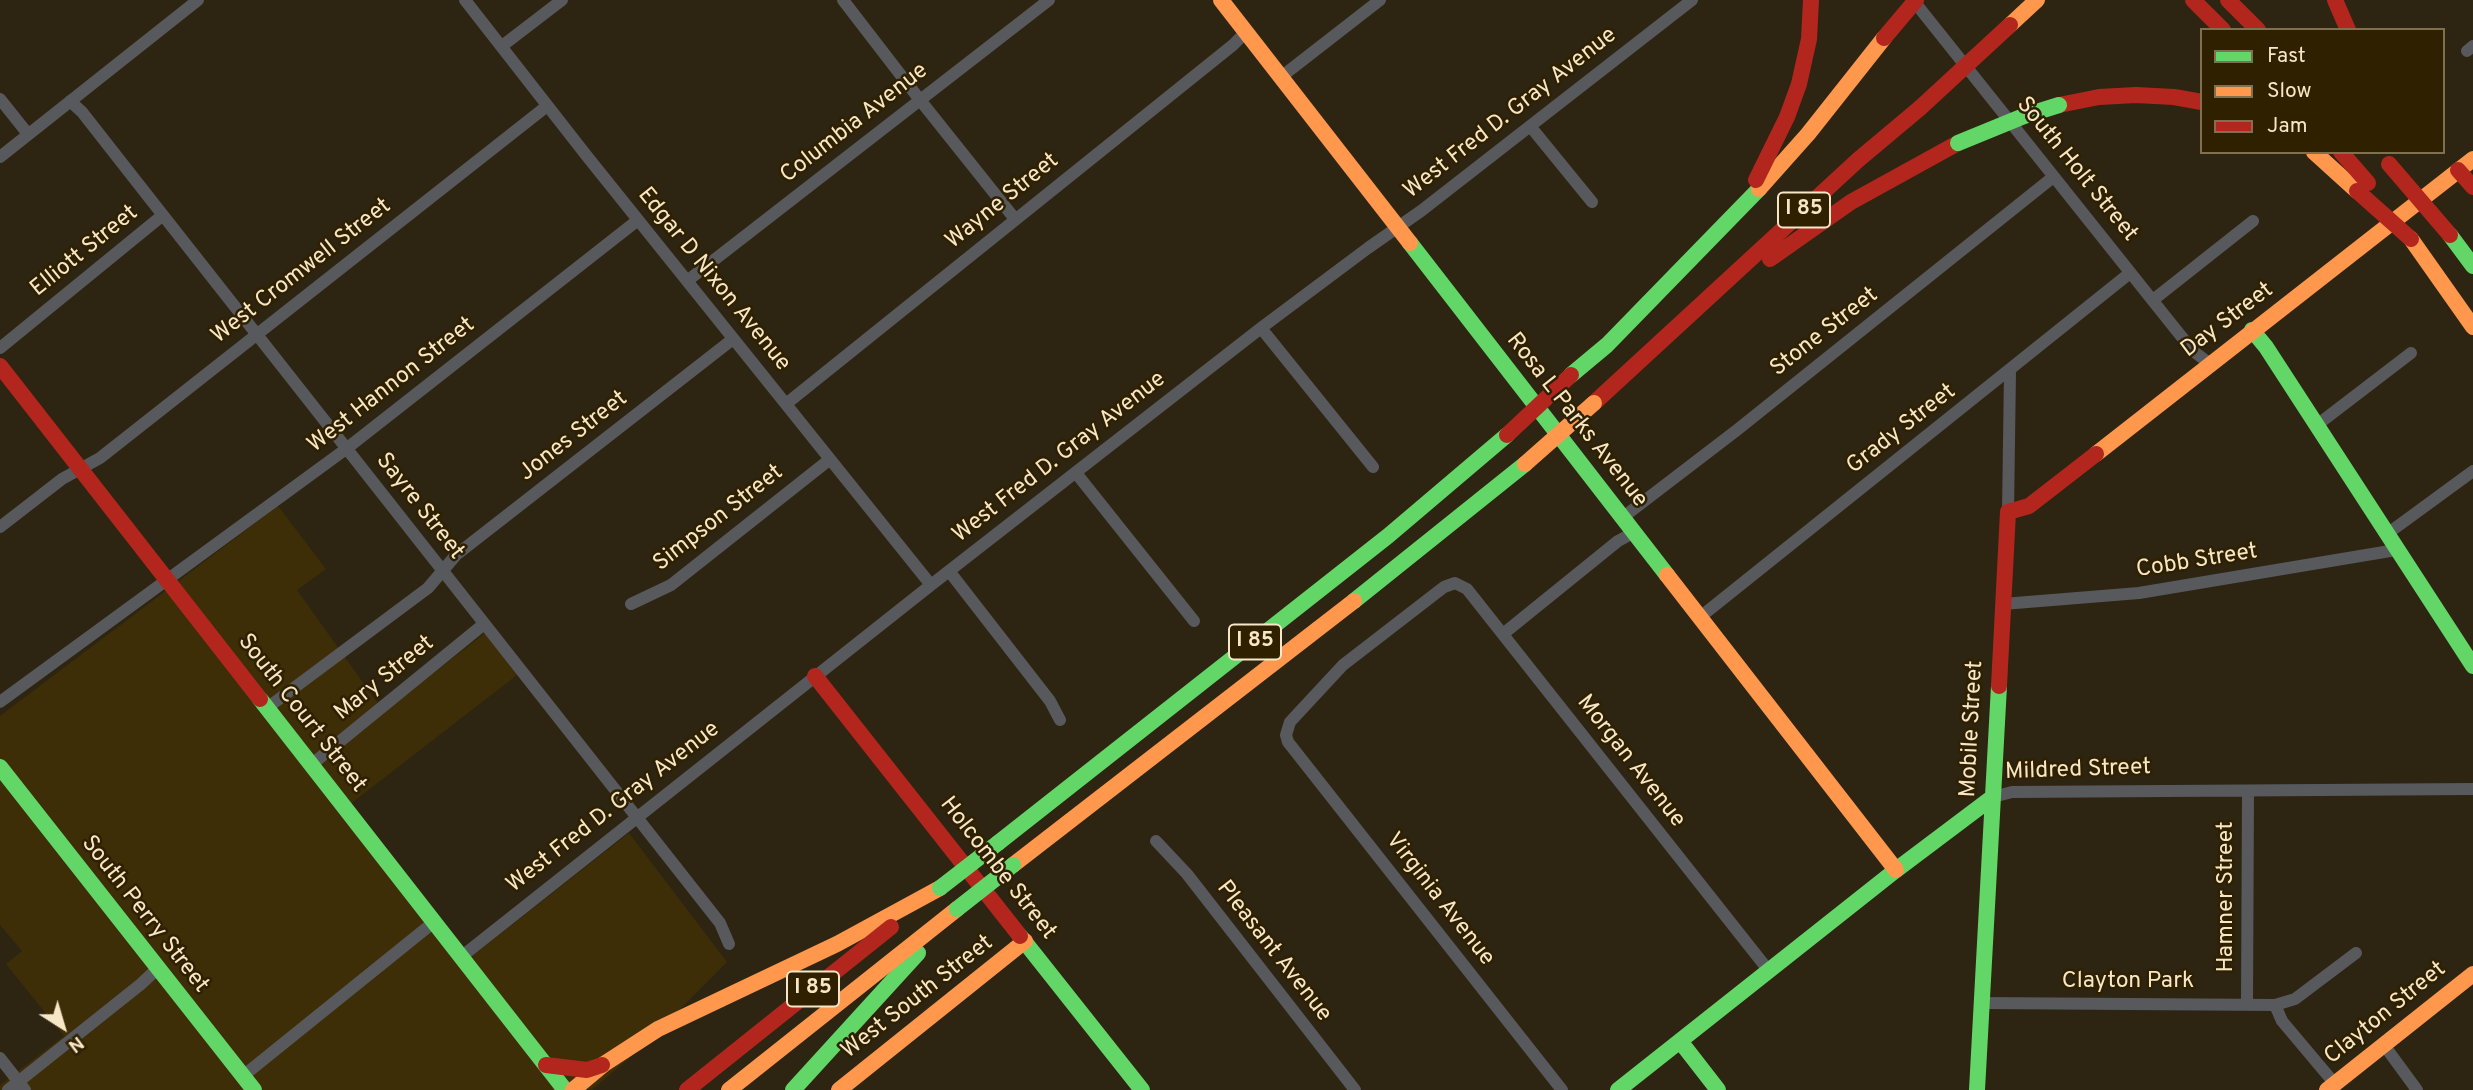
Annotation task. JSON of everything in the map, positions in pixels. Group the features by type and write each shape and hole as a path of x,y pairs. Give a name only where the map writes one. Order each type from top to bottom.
{"main road":[{"name":"Rosa L Parks Avenue","path":"1221,0 1896,870"},
{"path":"1742,207 1787,117 1799,83 1809,39 1811,0"},
{"name":"I 85","path":"687,1090 1248,648 1388,536 1507,435 1648,304 1742,207 1808,134 1914,0"},
{"name":"I 85","path":"729,1090 1013,865 1289,653 1525,464 1691,316 1858,160 1920,108 2035,0"},
{"path":"2193,0 2220,28"},
{"path":"2228,0 2256,28"},
{"path":"2335,0 2347,28"},
{"path":"2350,0 2355,28"},
{"path":"1691,316 1851,202 1958,143 2024,116 2099,97 2156,95 2200,102"},
{"path":"2317,154 2363,187"},
{"path":"2342,154 2363,187 2411,239 2473,327"},
{"path":"2394,158 2473,266"},
{"name":"Day Street","path":"2008,512 2029,506 2473,159"},
{"path":"2458,170 2473,187"},
{"path":"2252,330 2266,347 2396,550 2473,664"},
{"name":"South Court Street","path":"0,366 565,1090"},
{"name":"Mobile Street","path":"1977,1090 2008,512"},
{"name":"Holcombe Street","path":"816,676 1142,1090"},
{"name":"South Perry Street","path":"0,767 254,1090"},
{"name":"Mildred Street","path":"1618,1090 1896,870 1993,797"},
{"path":"573,1090 604,1063 658,1029 837,944 940,888"},
{"path":"793,1090 957,909"},
{"name":"West South Street","path":"845,1088 1025,941"},
{"name":"Clayton Street","path":"2331,1087 2473,974"},
{"path":"1680,1041 1718,1090"},
{"path":"546,1065 587,1070 604,1063"}],"street":[{"path":"0,157 198,0"},
{"name":"Edgar D Nixon Avenue","path":"465,0 931,585"},
{"path":"502,46 562,0"},
{"path":"844,0 1015,219"},
{"name":"Columbia Avenue","path":"687,281 1049,0"},
{"path":"1281,77 1380,0"},
{"name":"South Holt Street","path":"1914,0 2052,178 2193,351 2209,363"},
{"name":"West Fred D. Gray Avenue","path":"461,957 1076,472 1261,328 1530,126 1689,1"},
{"name":"Wayne Street","path":"786,404 1246,32"},
{"path":"0,99 28,134"},
{"name":"Sayre Street","path":"71,101 720,923 729,944"},
{"name":"West Cromwell Street","path":"0,527 62,479 100,458 547,106"},
{"path":"1530,126 1592,202"},
{"name":"Stone Street","path":"1622,518 2052,178"},
{"name":"Elliott Street","path":"0,348 163,215"},
{"name":"West Hannon Street","path":"0,702 346,449 638,220"},
{"path":"2153,300 2253,221"},
{"name":"Grady Street","path":"1699,618 2130,273"},
{"path":"1261,328 1373,467"},
{"name":"Jones Street","path":"267,708 428,588 456,555 733,339"},
{"path":"2317,425 2411,353"},
{"name":"Mobile Street","path":"2008,512 2010,371"},
{"name":"Simpson Street","path":"631,604 670,585 830,460"},
{"path":"2386,534 2473,471"},
{"path":"1076,472 1194,621"},
{"path":"1503,634 1618,541 1633,533"},
{"name":"Cobb Street","path":"2003,604 2139,593 2396,550"},
{"path":"949,571 1050,701 1060,720"},
{"name":"Morgan Avenue","path":"1286,735 1290,722 1343,664 1444,587 1455,583 1467,589 1769,971"},
{"name":"Mary Street","path":"311,765 484,624"},
{"name":"Virginia Avenue","path":"1286,735 1288,741 1562,1090"},
{"name":"Mildred Street","path":"1993,797 2012,792 2473,789"},
{"name":"Hamner Street","path":"2247,1003 2248,791"},
{"name":"Pleasant Avenue","path":"1157,841 1187,874 1355,1090"},
{"path":"243,1076 434,922"},
{"path":"2331,1087 2282,1021 2275,1004 2295,999 2356,953"},
{"path":"0,1058 17,1087 157,969"},
{"name":"Clayton Park","path":"1982,1003 2275,1004"},
{"path":"2384,1045 2417,1090"}],"shaded area":[{"path":"278,506 326,569 297,590 384,712 485,633 517,675 340,812 461,965 629,833 727,962 642,1047 592,1090 0,1090 0,1085 64,1036 6,964 22,951 0,925 0,716"}],"traffic: fast":[{"path":"1958,143 2059,105"},
{"path":"1571,375 1607,345 1759,189"},
{"path":"2450,235 2473,266"},
{"path":"1410,243 1667,575"},
{"path":"2252,330 2266,347 2473,666"},
{"path":"998,843 1388,536 1507,435"},
{"path":"1354,601 1525,464"},
{"path":"1977,1090 1999,686"},
{"path":"260,699 565,1090"},
{"path":"0,767 254,1090"},
{"path":"1618,1090 1896,870 1993,797"},
{"path":"940,888 998,843"},
{"path":"957,909 1013,865"},
{"path":"1020,936 1142,1090"},
{"path":"793,1090 918,953"},
{"path":"1680,1041 1718,1090"}],"traffic: slow":[{"path":"1221,0 1410,243"},
{"path":"2010,25 2037,0"},
{"path":"1759,189 1808,134 1884,38"},
{"path":"2316,154 2357,191"},
{"path":"2096,454 2473,159"},
{"path":"2411,239 2473,327"},
{"path":"1525,464 1594,403"},
{"path":"1667,575 1896,870"},
{"path":"1013,865 1354,601"},
{"path":"573,1090 604,1064 658,1029 837,944 940,888"},
{"path":"729,1090 957,909"},
{"path":"839,1090 1025,941"},
{"path":"2327,1090 2473,974"}],"traffic: jam":[{"path":"1756,180 1787,117 1799,84 1809,39 1811,0"},
{"path":"1884,38 1916,0"},
{"path":"2193,0 2221,28"},
{"path":"2228,0 2256,28"},
{"path":"2335,0 2347,28"},
{"path":"1920,108 2010,25"},
{"path":"2059,105 2099,97 2136,95 2200,102"},
{"path":"1594,403 1858,160 1920,108"},
{"path":"1770,259 1851,202 1958,143"},
{"path":"2343,154 2368,183"},
{"path":"2389,164 2450,235"},
{"path":"2458,170 2473,187"},
{"path":"2357,191 2411,239"},
{"path":"0,366 260,699"},
{"path":"1507,435 1571,375"},
{"path":"1999,686 2008,512 2029,506 2096,454"},
{"path":"815,676 1020,936"},
{"path":"687,1090 891,927"},
{"path":"546,1065 587,1070 602,1065"}]}
